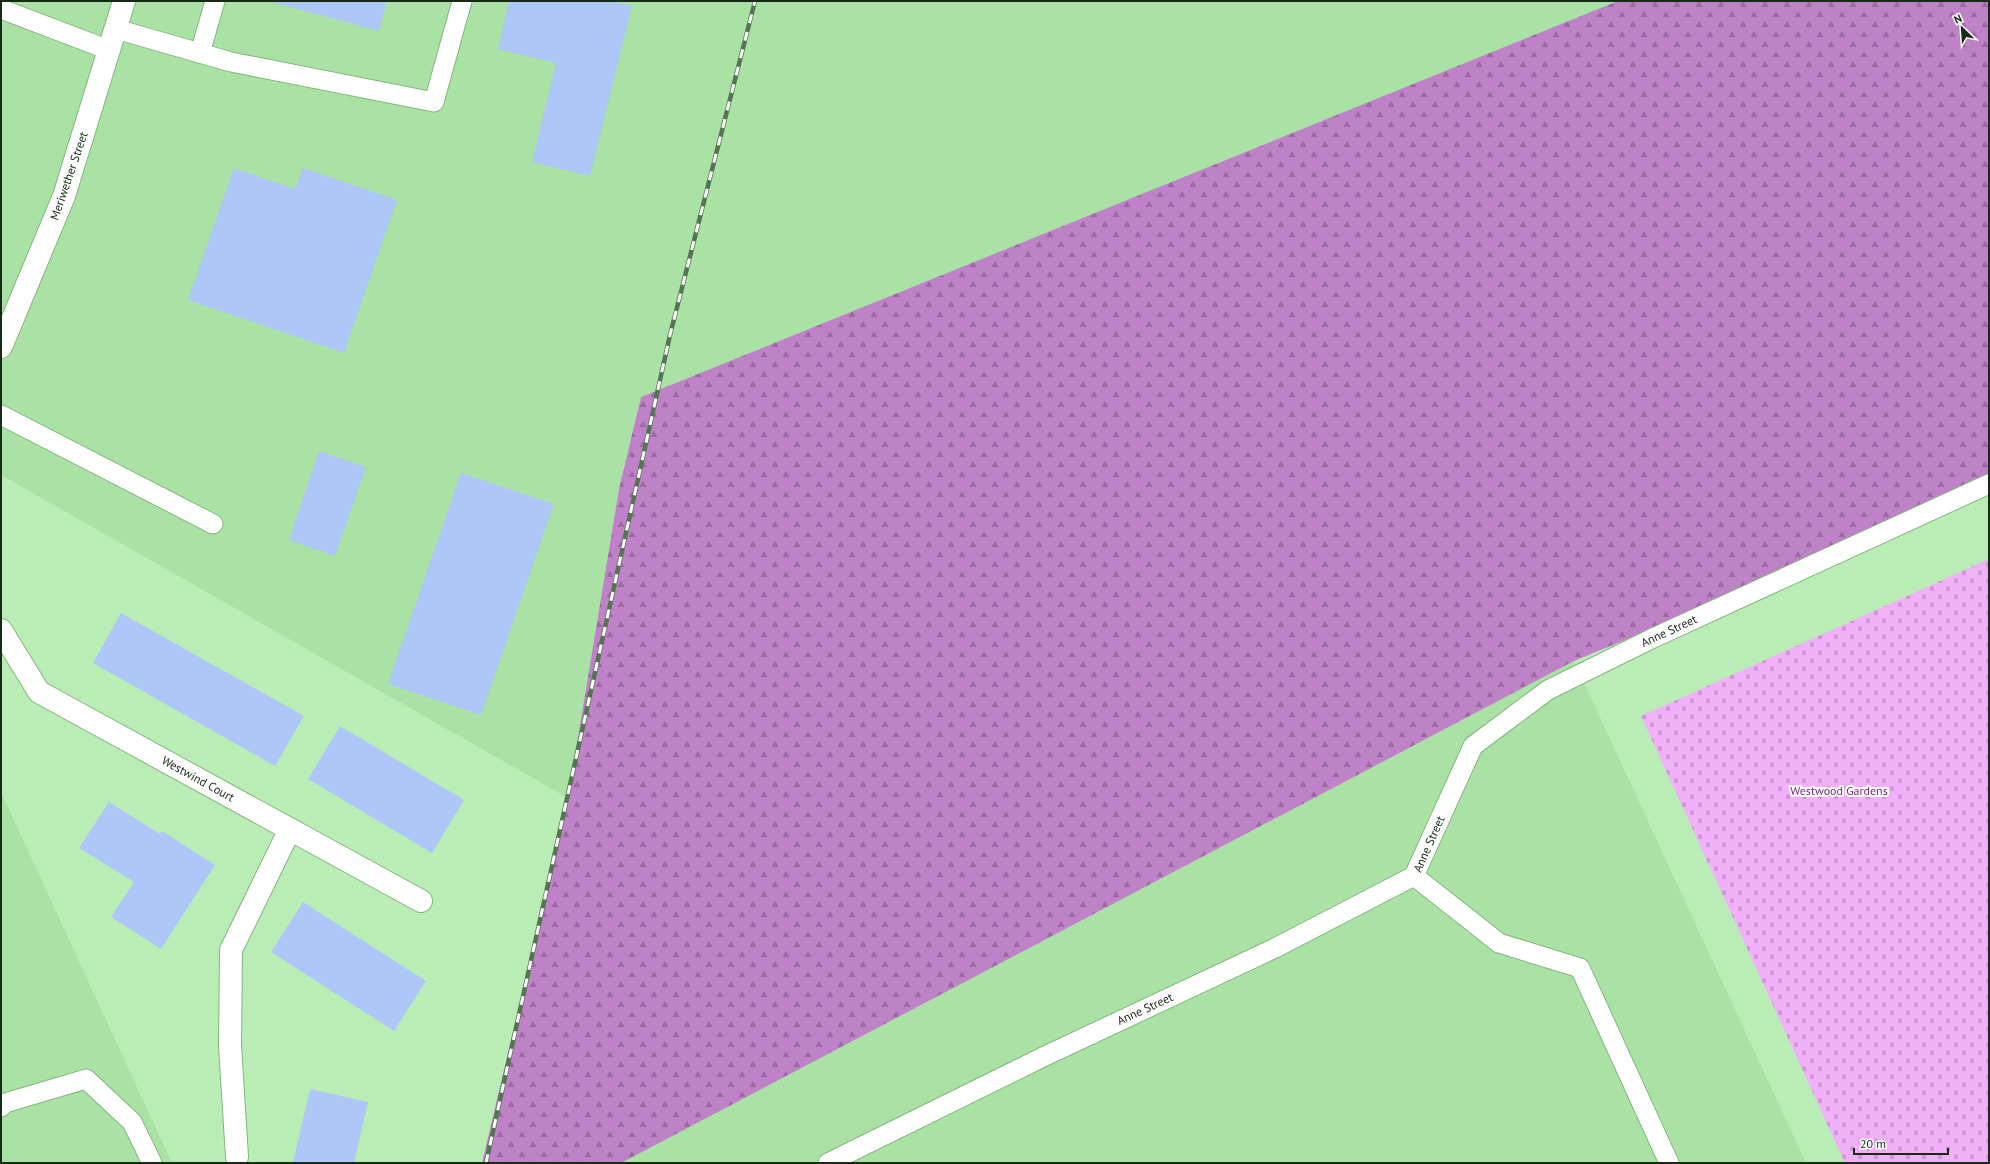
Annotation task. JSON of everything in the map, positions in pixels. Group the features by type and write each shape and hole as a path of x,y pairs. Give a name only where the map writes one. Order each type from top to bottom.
{"street":[{"name":"Meriwether Street","path":"1,347 64,196 124,1"},
{"name":"Westwind Court","path":"1,630 39,692 421,901"},
{"path":"237,1157 230,1046 231,950 290,829"}],"lane":[{"path":"200,53 215,1"},
{"path":"1,9 113,40 200,53 231,62 434,102 462,1"},
{"path":"1,415 213,524"},
{"name":"Anne Street","path":"828,1163 1042,1057 1275,948 1414,876 1473,746 1548,690 1651,639 1989,484"},
{"path":"1414,876 1499,943 1580,968 1669,1163"},
{"path":"1,1107 5,1103 86,1079 132,1122 152,1163"}],"shaded area":[{"path":"1,1 1618,1 641,397 619,489 568,798 1,475"},
{"path":"1574,661 1806,1163 621,1163"},
{"path":"1,792 172,1163 1,1163"}],"green space":[{"path":"1618,1 1989,1 1989,490 1574,661 621,1163 482,1163 568,798 619,489 641,397"},
{"name":"Westwood Gardens","path":"1989,559 1989,1163 1845,1163 1641,716"}],"building":[{"path":"268,1 387,1 379,31"},
{"path":"509,1 611,1 632,6 590,176 532,162 556,63 498,49"},
{"path":"234,168 295,189 303,168 397,200 344,353 188,300"},
{"path":"319,451 366,467 335,556 289,540"},
{"path":"461,473 554,504 481,715 388,684"},
{"path":"121,613 304,716 275,766 93,663"},
{"path":"340,726 464,800 432,853 308,779"},
{"path":"109,802 160,834 162,831 215,865 161,949 111,917 134,882 79,848"},
{"path":"303,902 426,981 394,1031 271,952"},
{"path":"310,1089 368,1102 354,1163 293,1163"}],"railway":[{"path":"486,1163 670,335 755,1"}]}
